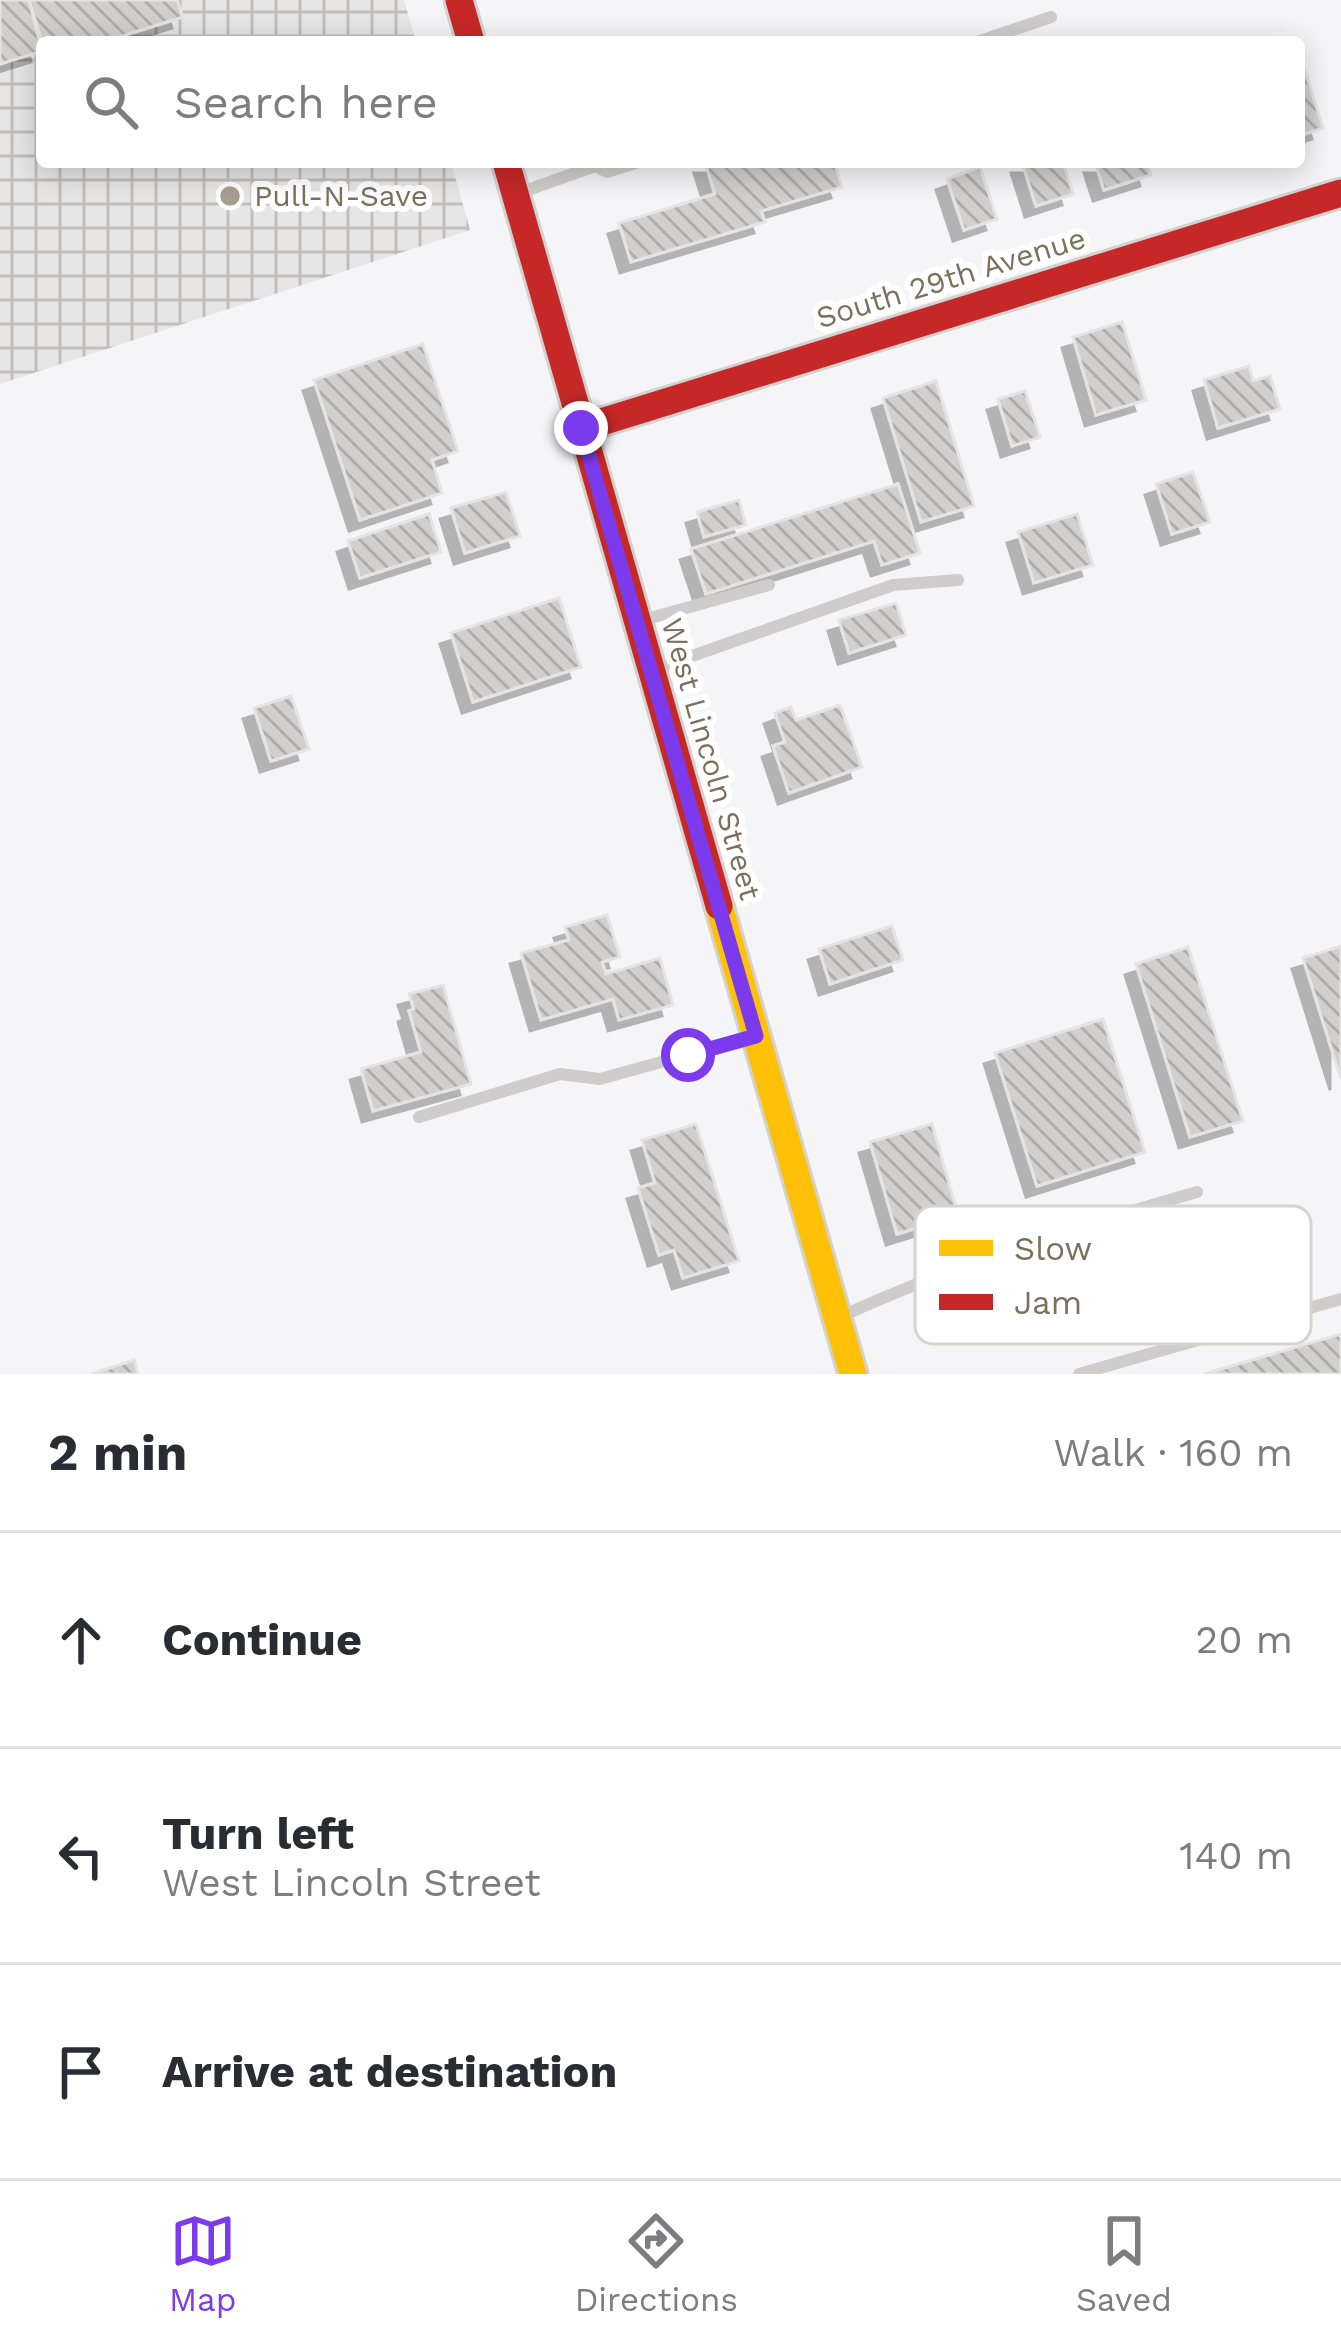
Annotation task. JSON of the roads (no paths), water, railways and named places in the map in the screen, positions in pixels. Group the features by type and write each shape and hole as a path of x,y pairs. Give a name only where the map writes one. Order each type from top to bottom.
{"street":[{"path":"459,0 469,36"},
{"name":"West Lincoln Street","path":"508,168 853,1374"},
{"name":"South 29th Avenue","path":"581,428 1341,194"}],"lane":[{"path":"995,36 1051,17"},
{"path":"515,195 586,168"},
{"path":"651,670 892,585 958,580"},
{"path":"637,621 769,585"},
{"path":"419,1117 560,1074 600,1079 756,1036"},
{"path":"1151,1206 1198,1192"},
{"path":"837,1318 915,1286"},
{"path":"1311,1308 1341,1299"},
{"path":"1079,1374 1184,1344"}],"place":[{"name":"Pull-N-Save","path":"230,196"}]}
